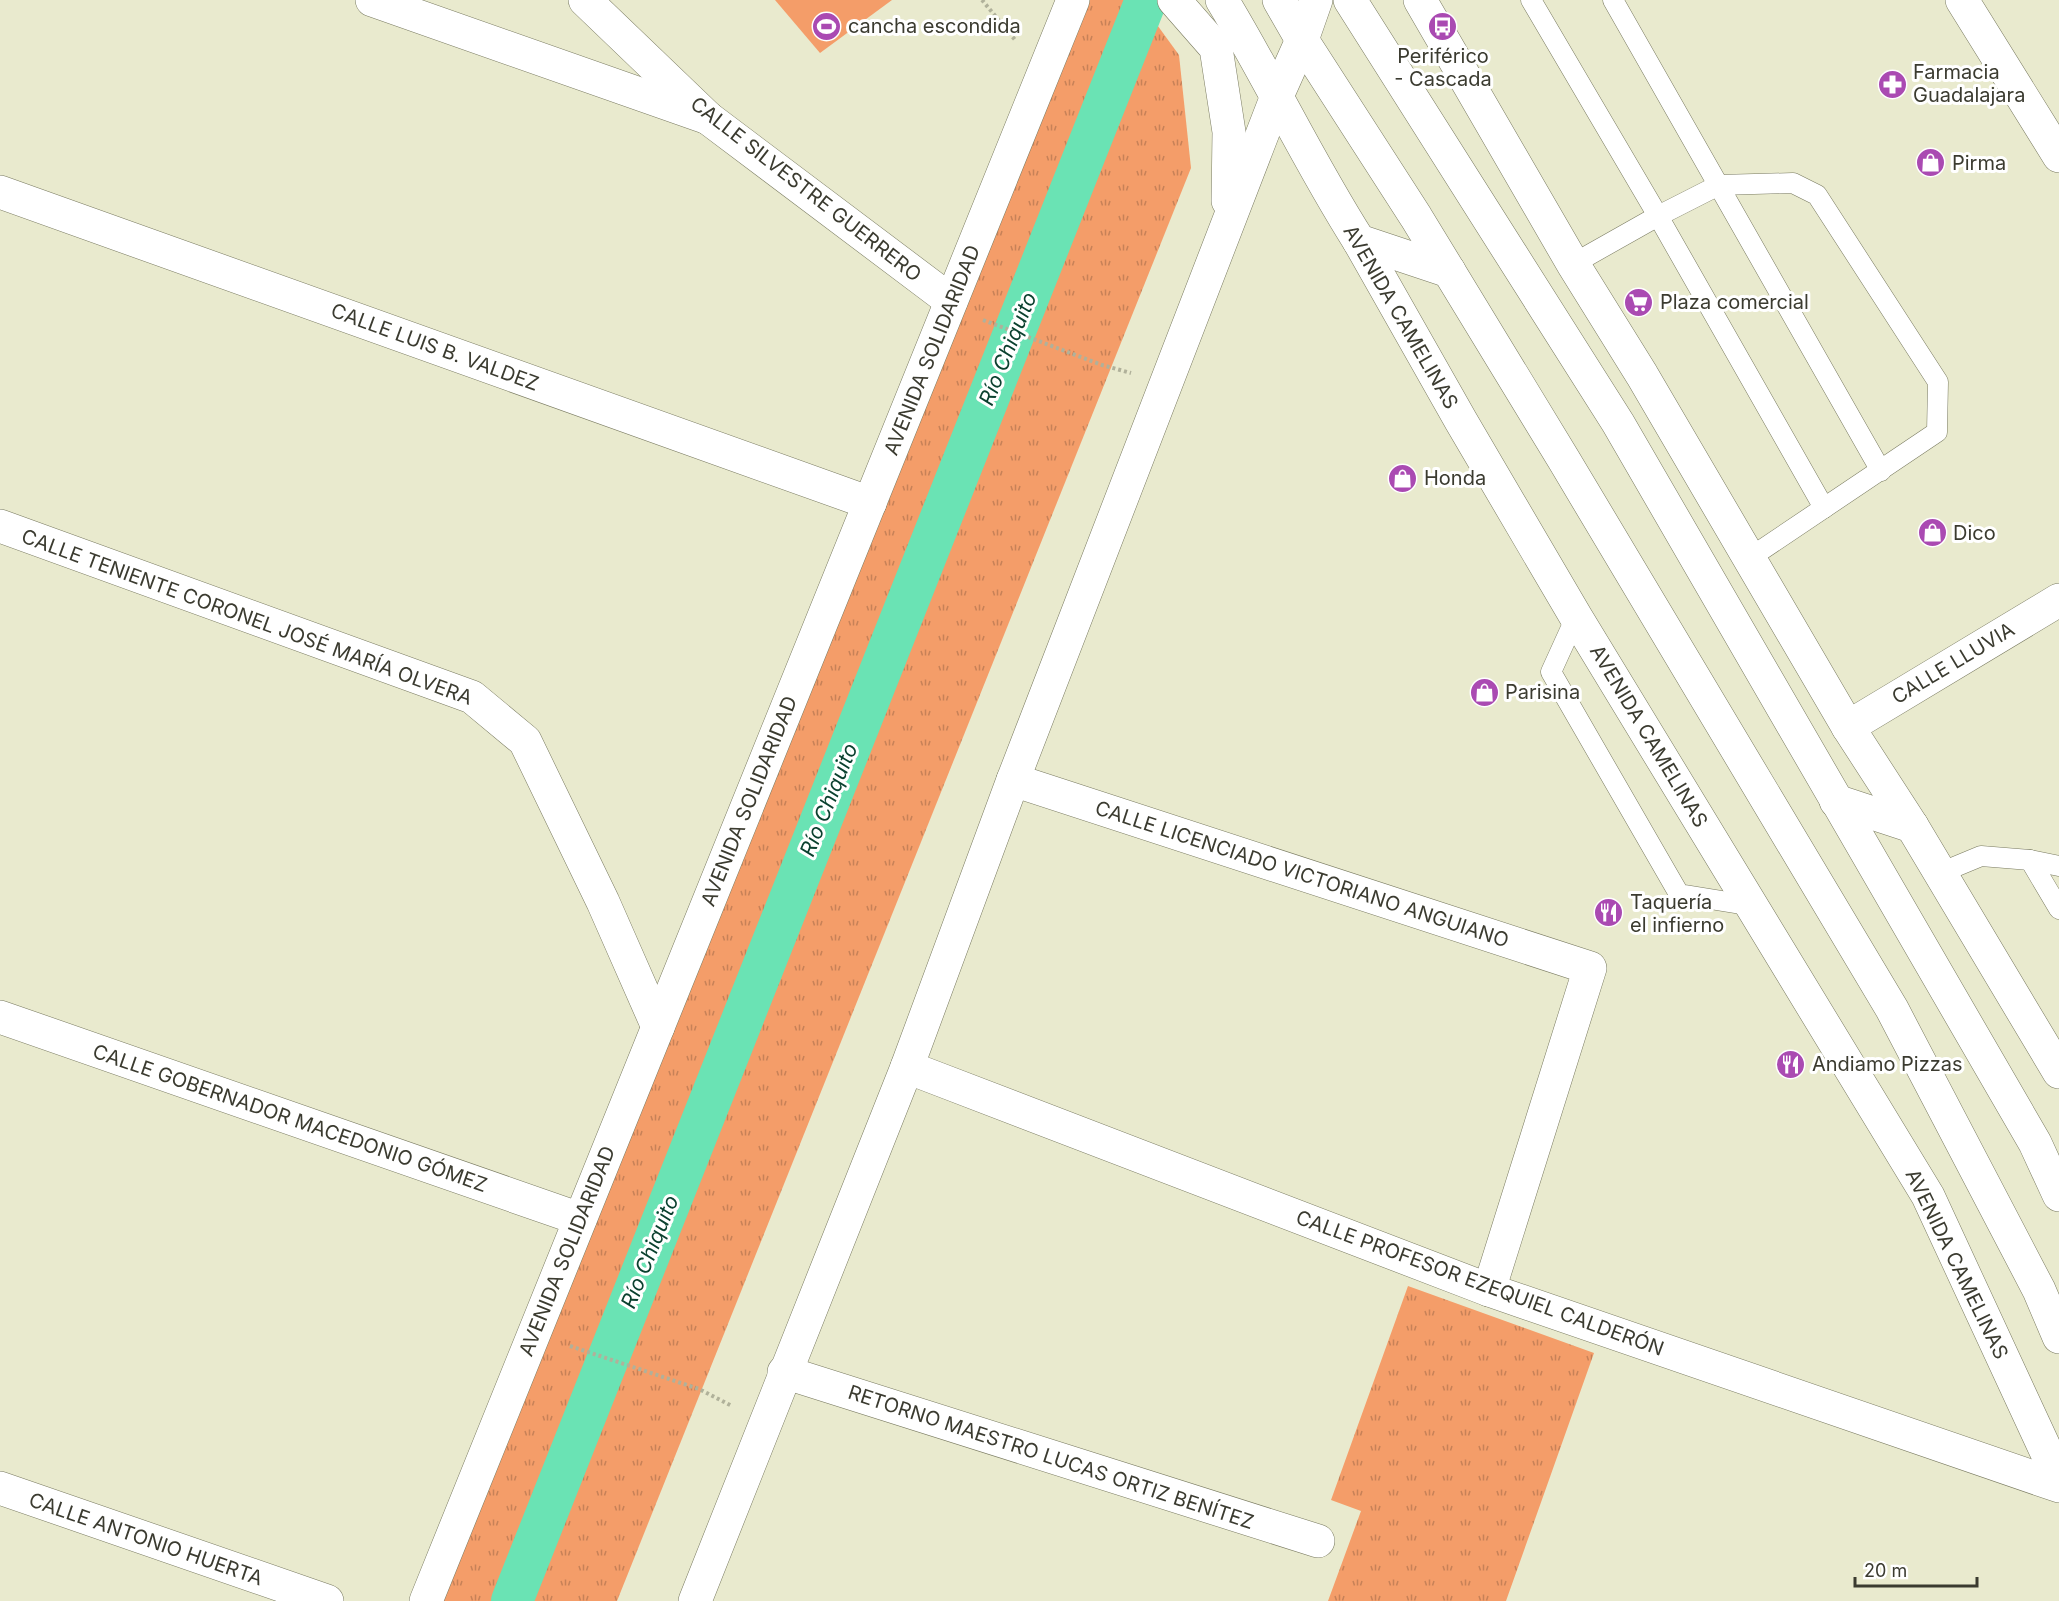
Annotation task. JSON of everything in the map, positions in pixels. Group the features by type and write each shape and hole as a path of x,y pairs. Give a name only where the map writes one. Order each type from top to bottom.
{"main road":[{"path":"372,0 708,118"},
{"name":"CALLE SILVESTRE GUERRERO","path":"585,0 708,118 964,309"},
{"name":"AVENIDA SOLIDARIDAD","path":"426,1601 870,502 964,309 1044,74 1073,0"},
{"path":"1174,0 1216,48 1229,132 1227,226"},
{"name":"AVENIDA CAMELINAS","path":"1222,0 1247,40 1341,212 1576,617 1928,1196 2059,1479"},
{"path":"1279,0 1302,40 1416,217 1564,460 1892,1009 2039,1290 2059,1337"},
{"path":"695,1601 907,1067 1013,780 1316,0"},
{"path":"1350,0 1618,423 2036,1143 2059,1195"},
{"path":"1420,0 1573,264 1642,375 1848,727 1912,826 2059,1072"},
{"path":"1962,0 2059,156"},
{"name":"CALLE LUIS B. VALDEZ","path":"0,192 870,502"},
{"path":"1359,241 1449,271"},
{"name":"CALLE TENIENTE CORONEL JOSÉ MARÍA OLVERA","path":"0,526 472,697 525,741 603,902 658,1027"},
{"name":"CALLE LLUVIA","path":"1848,727 2059,600"},
{"name":"CALLE LICENCIADO VICTORIANO ANGUIANO","path":"1013,780 1590,968 1489,1290"},
{"path":"1836,801 1912,826"},
{"name":"CALLE GOBERNADOR MACEDONIO GÓMEZ","path":"0,1017 580,1220"},
{"name":"CALLE PROFESOR EZEQUIEL CALDERÓN","path":"907,1067 1489,1290 2059,1486"},
{"name":"RETORNO MAESTRO LUCAS ORTIZ BENÍTEZ","path":"784,1372 1318,1541"},
{"name":"CALLE ANTONIO HUERTA","path":"0,1488 327,1601"}],"lane":[{"path":"1531,0 1658,216 1824,508"},
{"path":"1613,0 1881,471"},
{"path":"1573,264 1719,185 1793,183 1817,195 1938,382 1937,432 1757,553 1748,556"},
{"path":"1576,617 1551,672 1679,894 1753,906"},
{"path":"1940,873 1981,856 2030,860 2059,866"},
{"path":"2030,860 2059,909"}],"path":[{"path":"982,0 1044,74"},
{"path":"964,309 1096,363"},
{"path":"569,1345 699,1389"}],"green space":[{"name":"cancha escondida","path":"775,0 892,0 820,53"},
{"path":"1067,0 1139,0 1179,55 1191,168 617,1601 418,1601"},
{"path":"1408,1286 1594,1353 1506,1601 1328,1601 1361,1511 1331,1500"}],"waterway":[{"name":"Río Chiquito","path":"512,1601 1146,0"}],"place":[{"name":"cancha escondida","path":"827,26"},
{"name":"Periférico - Cascada","path":"1443,26"},
{"name":"Farmacia Guadalajara","path":"1892,84"},
{"name":"Pirma","path":"1931,163"},
{"name":"Plaza comercial","path":"1639,302"},
{"name":"Honda","path":"1403,478"},
{"name":"Dico","path":"1932,533"},
{"name":"Parisina","path":"1484,692"},
{"name":"Taquería el infierno","path":"1609,913"},
{"name":"Andiamo Pizzas","path":"1791,1064"}]}
